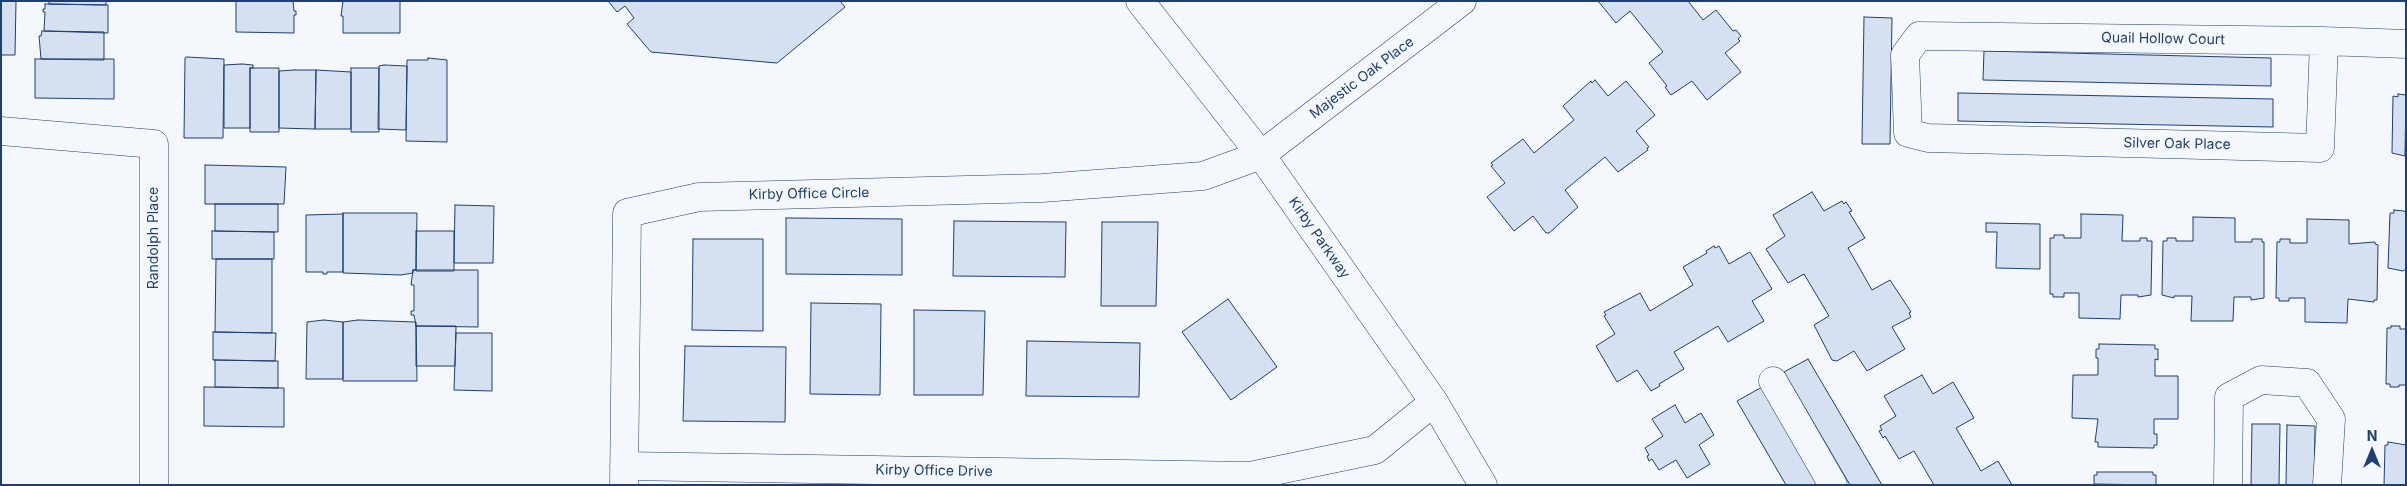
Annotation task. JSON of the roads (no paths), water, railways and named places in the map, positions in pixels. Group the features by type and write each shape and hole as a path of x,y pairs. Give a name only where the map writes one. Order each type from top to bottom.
{"street":[{"name":"Kirby Parkway","path":"1140,1 1261,155 1434,402 1483,485"},
{"name":"Majestic Oak Place","path":"1261,155 1462,1"},
{"name":"Quail Hollow Court","path":"1928,138 1908,133 1905,55 1919,36 2324,41 2406,44"},
{"name":"Silver Oak Place","path":"1928,138 2320,148 2324,41"},
{"name":"Randolph Place","path":"1,131 154,144 154,485"},
{"name":"Kirby Office Circle","path":"624,475 627,213 699,197 1042,188 1203,176 1261,155"},
{"path":"2228,485 2229,398 2261,380 2307,383 2331,419 2327,485"},
{"path":"1774,381 1833,485"},
{"name":"Kirby Office Drive","path":"624,475 1250,476 1375,450 1434,402"}]}
